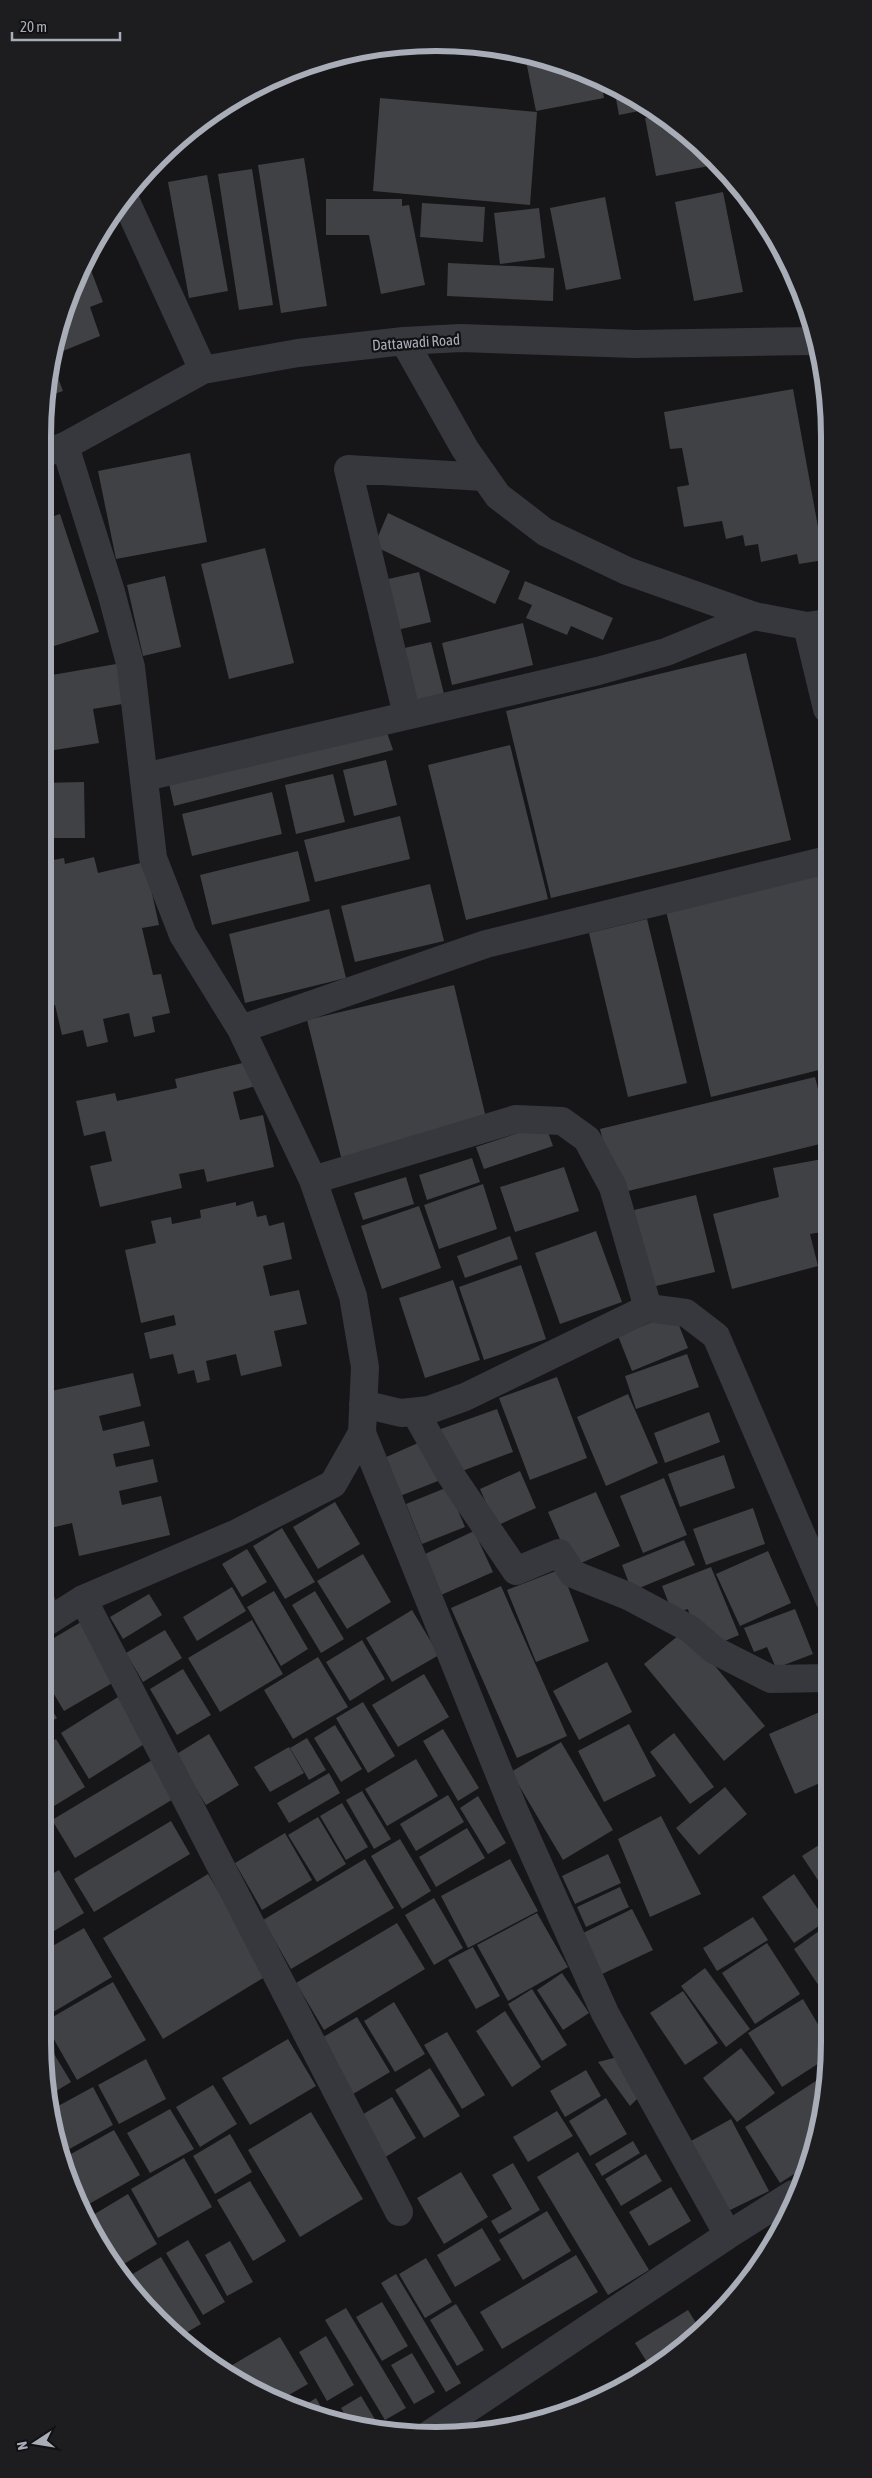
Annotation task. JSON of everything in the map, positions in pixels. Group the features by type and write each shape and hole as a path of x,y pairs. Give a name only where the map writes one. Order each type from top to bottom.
{"street":[{"path":"128,206 203,370"},
{"name":"Dattawadi Road","path":"54,450 203,370 298,353 404,341 461,338 635,344 809,341"},
{"path":"404,341 464,449 498,496 545,532 628,571 754,616 817,624 821,658"},
{"path":"54,450 112,592 131,667 153,858 183,935 241,1029 313,1180 353,1296 365,1367 362,1433 514,1810 604,2013 728,2235"},
{"path":"407,715 348,469 484,477"},
{"path":"145,777 598,671 666,652 754,616"},
{"path":"241,1029 486,944 821,861"},
{"path":"313,1180 516,1119 562,1121 587,1139 613,1187 648,1308"},
{"path":"363,1404 401,1413 428,1410 465,1397 648,1308 686,1313 716,1336 821,1581"},
{"path":"415,1412 450,1474 516,1571 558,1554 572,1574 628,1596 690,1629 714,1650 771,1679 821,1678"},
{"path":"51,1619 83,1598 237,1533 332,1484 362,1433"},
{"path":"83,1598 400,2212"},
{"path":"441,2427 728,2235 787,2198"}],"building":[{"path":"526,62 560,72 602,89 604,98 536,111"},
{"path":"616,96 641,111 619,115"},
{"path":"380,98 537,112 530,205 373,191"},
{"path":"651,117 670,131 709,166 656,176 645,118"},
{"path":"304,158 327,306 281,313 258,165"},
{"path":"252,169 273,305 239,310 218,174"},
{"path":"207,175 228,291 189,298 168,182"},
{"path":"723,192 743,292 694,301 675,202"},
{"path":"605,197 621,279 566,290 550,208"},
{"path":"326,199 402,199 402,206 409,205 425,285 381,294 369,235 326,235"},
{"path":"422,203 485,207 483,242 420,237"},
{"path":"539,208 545,258 500,264 494,213"},
{"path":"448,263 554,268 553,301 447,296"},
{"path":"90,268 103,302 90,307 100,336 63,351 62,348 64,336"},
{"path":"57,375 63,391 54,394"},
{"path":"793,389 821,543 821,560 799,564 797,554 761,562 758,544 745,546 743,535 726,539 722,521 684,527 677,487 689,485 682,448 670,449 664,412"},
{"path":"190,453 207,542 116,559 98,471"},
{"path":"388,513 510,571 495,604 374,546"},
{"path":"60,514 99,632 54,646 51,637 51,517"},
{"path":"265,548 294,663 229,679 201,564"},
{"path":"419,572 431,622 397,630 384,580"},
{"path":"165,576 181,647 143,656 127,585"},
{"path":"525,581 613,618 603,640 571,626 567,635 526,618 532,605 518,599"},
{"path":"523,623 533,665 452,685 442,643"},
{"path":"431,642 445,698 414,706 400,649"},
{"path":"746,653 791,840 551,898 506,711"},
{"path":"122,663 128,703 93,709 99,743 51,751 51,675"},
{"path":"384,724 393,750 174,806 168,779"},
{"path":"510,745 548,899 466,920 428,765"},
{"path":"386,760 397,805 354,816 343,770"},
{"path":"333,774 345,822 296,834 285,785"},
{"path":"84,782 85,838 51,838 51,783"},
{"path":"272,792 282,834 192,856 182,814"},
{"path":"400,816 410,859 315,882 304,840"},
{"path":"298,851 310,901 212,925 200,875"},
{"path":"94,857 98,873 145,862 159,925 142,928 153,975 161,974 170,1013 152,1017 155,1032 134,1037 129,1013 103,1019 108,1042 87,1047 83,1030 62,1035 55,1005 51,1006 51,986 54,985 51,972 51,860 64,858 65,864"},
{"path":"821,873 821,1070 711,1097 666,911"},
{"path":"430,884 444,941 355,962 341,906"},
{"path":"329,909 346,978 245,1003 229,934"},
{"path":"647,919 687,1083 628,1097 589,933"},
{"path":"454,985 488,1126 342,1161 307,1020"},
{"path":"251,1061 256,1086 233,1092 240,1120 263,1115 274,1167 207,1182 204,1169 179,1174 182,1188 100,1207 90,1166 112,1161 105,1131 84,1136 76,1101 115,1093 117,1101 177,1088 175,1079"},
{"path":"815,1077 821,1101 821,1144 616,1194 600,1129"},
{"path":"545,1124 553,1146 484,1169 476,1147"},
{"path":"472,1158 480,1182 427,1200 419,1175"},
{"path":"821,1159 821,1232 810,1234 818,1266 732,1289 713,1214 779,1197 773,1168"},
{"path":"564,1167 579,1211 515,1232 500,1187"},
{"path":"406,1177 414,1204 363,1220 354,1193"},
{"path":"483,1184 497,1229 439,1249 424,1205"},
{"path":"696,1195 715,1272 652,1287 634,1210"},
{"path":"253,1201 257,1217 266,1215 269,1226 284,1222 292,1259 263,1266 270,1296 299,1290 307,1324 274,1331 282,1366 241,1376 236,1354 206,1361 210,1380 197,1383 194,1370 178,1374 173,1354 150,1359 144,1333 176,1325 174,1315 141,1323 125,1250 156,1243 151,1221 171,1217 172,1224 201,1218 200,1210 236,1202 236,1206"},
{"path":"419,1206 441,1268 382,1289 361,1226"},
{"path":"596,1231 622,1302 560,1324 535,1253"},
{"path":"510,1236 518,1259 465,1278 457,1256"},
{"path":"521,1265 546,1339 484,1360 459,1287"},
{"path":"453,1280 480,1360 425,1378 399,1298"},
{"path":"674,1313 688,1348 632,1371 618,1336"},
{"path":"687,1354 699,1387 636,1409 625,1376"},
{"path":"133,1373 141,1406 99,1416 103,1431 144,1421 150,1446 113,1454 116,1467 153,1459 158,1482 119,1491 122,1505 161,1496 170,1535 79,1556 72,1523 51,1528 51,1391"},
{"path":"557,1377 587,1458 530,1480 499,1398"},
{"path":"628,1394 658,1463 606,1486 577,1417"},
{"path":"497,1409 513,1452 454,1474 438,1430"},
{"path":"709,1412 720,1442 665,1463 654,1433"},
{"path":"427,1439 443,1479 400,1496 384,1458"},
{"path":"724,1455 735,1488 680,1507 668,1474"},
{"path":"520,1471 536,1508 496,1526 480,1489"},
{"path":"664,1478 687,1535 643,1553 620,1496"},
{"path":"448,1487 465,1527 422,1544 406,1504"},
{"path":"596,1492 620,1546 572,1567 548,1512"},
{"path":"335,1502 360,1544 318,1569 293,1527"},
{"path":"753,1508 765,1544 706,1565 693,1529"},
{"path":"282,1528 315,1582 285,1599 253,1546"},
{"path":"474,1531 493,1572 441,1595 423,1555"},
{"path":"684,1540 695,1565 632,1591 622,1565"},
{"path":"247,1549 267,1582 242,1597 222,1564"},
{"path":"768,1551 791,1603 740,1626 716,1574"},
{"path":"363,1554 391,1602 347,1629 317,1581"},
{"path":"711,1567 739,1635 720,1643 693,1627 688,1609 673,1614 662,1586"},
{"path":"561,1569 589,1641 536,1662 507,1590"},
{"path":"501,1586 567,1736 517,1758 451,1608"},
{"path":"232,1587 246,1611 197,1641 183,1617"},
{"path":"274,1591 308,1649 281,1666 247,1607"},
{"path":"315,1591 344,1639 321,1653 292,1605"},
{"path":"149,1594 162,1615 123,1639 110,1617"},
{"path":"795,1609 813,1654 776,1668 767,1647 754,1652 744,1628"},
{"path":"412,1610 439,1655 392,1682 366,1638"},
{"path":"86,1619 121,1678 64,1711 51,1689 51,1640"},
{"path":"252,1620 283,1674 220,1712 188,1658"},
{"path":"165,1630 182,1658 143,1682 126,1653"},
{"path":"685,1630 765,1726 724,1761 644,1664"},
{"path":"362,1640 385,1679 350,1701 326,1662"},
{"path":"318,1657 348,1707 293,1739 264,1690"},
{"path":"607,1662 632,1712 579,1740 553,1691"},
{"path":"183,1669 211,1715 177,1735 150,1689"},
{"path":"424,1674 449,1717 398,1747 372,1705"},
{"path":"118,1697 146,1743 89,1779 61,1733"},
{"path":"363,1702 395,1756 368,1773 336,1718"},
{"path":"51,1708 57,1718 51,1722"},
{"path":"821,1711 821,1783 795,1794 769,1734"},
{"path":"629,1724 656,1776 604,1802 578,1751"},
{"path":"335,1725 362,1769 341,1782 314,1738"},
{"path":"443,1729 479,1788 458,1801 423,1741"},
{"path":"674,1733 714,1787 690,1804 650,1752"},
{"path":"209,1734 239,1785 206,1805 175,1755"},
{"path":"307,1738 326,1770 309,1780 290,1748"},
{"path":"56,1739 85,1787 51,1808 51,1742"},
{"path":"561,1742 613,1830 563,1860 511,1772"},
{"path":"289,1747 304,1773 270,1792 254,1767"},
{"path":"157,1757 180,1795 75,1858 52,1820"},
{"path":"416,1759 438,1796 387,1826 365,1789"},
{"path":"329,1773 340,1793 289,1823 277,1803"},
{"path":"725,1787 747,1814 699,1855 676,1828"},
{"path":"362,1791 391,1839 374,1849 346,1800"},
{"path":"448,1795 464,1822 416,1851 400,1824"},
{"path":"478,1796 506,1843 488,1854 460,1808"},
{"path":"342,1803 368,1847 346,1860 320,1816"},
{"path":"661,1816 701,1894 650,1917 618,1839"},
{"path":"318,1817 346,1864 317,1882 288,1835"},
{"path":"171,1821 190,1854 94,1912 74,1879"},
{"path":"467,1828 485,1858 436,1887 419,1857"},
{"path":"285,1833 312,1880 262,1910 235,1863"},
{"path":"400,1839 431,1891 402,1909 371,1856"},
{"path":"821,1844 821,1885 802,1856"},
{"path":"608,1854 621,1883 575,1904 562,1876"},
{"path":"365,1859 394,1908 291,1969 263,1920"},
{"path":"510,1859 538,1911 468,1948 441,1896"},
{"path":"59,1870 84,1913 51,1933 51,1875"},
{"path":"208,1874 268,1975 163,2039 103,1938"},
{"path":"794,1874 821,1914 821,1924 794,1943 762,1897"},
{"path":"620,1887 629,1907 586,1927 577,1907"},
{"path":"434,1898 463,1948 434,1965 405,1915"},
{"path":"632,1909 653,1950 600,1975 581,1934"},
{"path":"537,1913 568,1967 508,2001 477,1945"},
{"path":"753,1917 768,1940 717,1971 703,1948"},
{"path":"397,1923 425,1969 324,2030 296,1983"},
{"path":"84,1928 112,1977 51,2013 51,1947"},
{"path":"821,1930 821,1985 819,1986 794,1949"},
{"path":"767,1943 800,1994 755,2024 722,1973"},
{"path":"473,1947 500,1996 476,2009 448,1960"},
{"path":"705,1968 750,2029 726,2047 681,1986"},
{"path":"562,1973 589,2013 563,2030 537,1990"},
{"path":"113,1982 146,2040 77,2080 51,2034 51,2018"},
{"path":"532,1989 567,2045 542,2061 508,2004"},
{"path":"683,1991 718,2043 685,2065 650,2013"},
{"path":"803,1999 821,2029 820,2062 782,2087 748,2033"},
{"path":"394,2002 425,2054 395,2072 364,2021"},
{"path":"505,2011 541,2067 512,2087 476,2031"},
{"path":"357,2017 390,2072 353,2094 320,2039"},
{"path":"447,2032 485,2095 462,2109 424,2045"},
{"path":"288,2039 316,2086 250,2125 222,2078"},
{"path":"741,2048 775,2093 737,2122 703,2078"},
{"path":"51,2049 71,2082 55,2092"},
{"path":"618,2057 640,2096 630,2106 598,2062"},
{"path":"146,2059 166,2099 119,2124 98,2085"},
{"path":"430,2068 460,2116 424,2138 395,2090"},
{"path":"586,2070 601,2096 565,2117 550,2091"},
{"path":"819,2079 808,2142 798,2172 780,2183 745,2127"},
{"path":"213,2085 237,2124 200,2147 176,2107"},
{"path":"93,2087 113,2125 67,2150 57,2106"},
{"path":"392,2097 416,2138 384,2158 360,2116"},
{"path":"606,2098 627,2134 590,2156 569,2121"},
{"path":"170,2109 194,2149 150,2173 127,2133"},
{"path":"557,2111 573,2136 528,2162 513,2137"},
{"path":"311,2112 363,2199 300,2237 248,2150"},
{"path":"731,2119 769,2191 724,2213 691,2141"},
{"path":"114,2130 140,2175 88,2205 68,2155"},
{"path":"230,2134 252,2172 215,2194 193,2156"},
{"path":"633,2141 640,2153 602,2176 595,2164"},
{"path":"578,2152 649,2270 608,2295 537,2177"},
{"path":"646,2154 662,2181 621,2206 605,2179"},
{"path":"184,2158 212,2207 158,2238 131,2189"},
{"path":"513,2163 540,2210 499,2234 491,2221 512,2209 492,2175"},
{"path":"461,2172 488,2217 444,2244 417,2198"},
{"path":"250,2181 286,2241 253,2261 217,2200"},
{"path":"671,2187 691,2221 649,2246 629,2212"},
{"path":"128,2194 157,2244 123,2265 93,2215"},
{"path":"547,2211 571,2251 523,2280 499,2240"},
{"path":"482,2228 501,2260 455,2287 437,2255"},
{"path":"188,2240 225,2302 203,2315 166,2253"},
{"path":"230,2241 253,2282 227,2296 205,2255"},
{"path":"576,2255 598,2292 502,2349 480,2312"},
{"path":"161,2257 201,2324 185,2333 147,2296 130,2275"},
{"path":"426,2258 452,2302 425,2318 399,2274"},
{"path":"396,2274 461,2383 446,2392 381,2283"},
{"path":"382,2302 408,2346 382,2361 356,2317"},
{"path":"456,2304 484,2350 457,2366 430,2320"},
{"path":"346,2308 406,2408 385,2420 325,2320"},
{"path":"688,2310 697,2324 648,2363 635,2343"},
{"path":"326,2336 354,2385 327,2401 299,2352"},
{"path":"280,2337 308,2384 287,2396 266,2387 230,2367"},
{"path":"412,2353 435,2392 414,2404 391,2365"},
{"path":"361,2396 376,2421 346,2416 341,2408"},
{"path":"316,2398 322,2409 312,2406 307,2404"}]}
